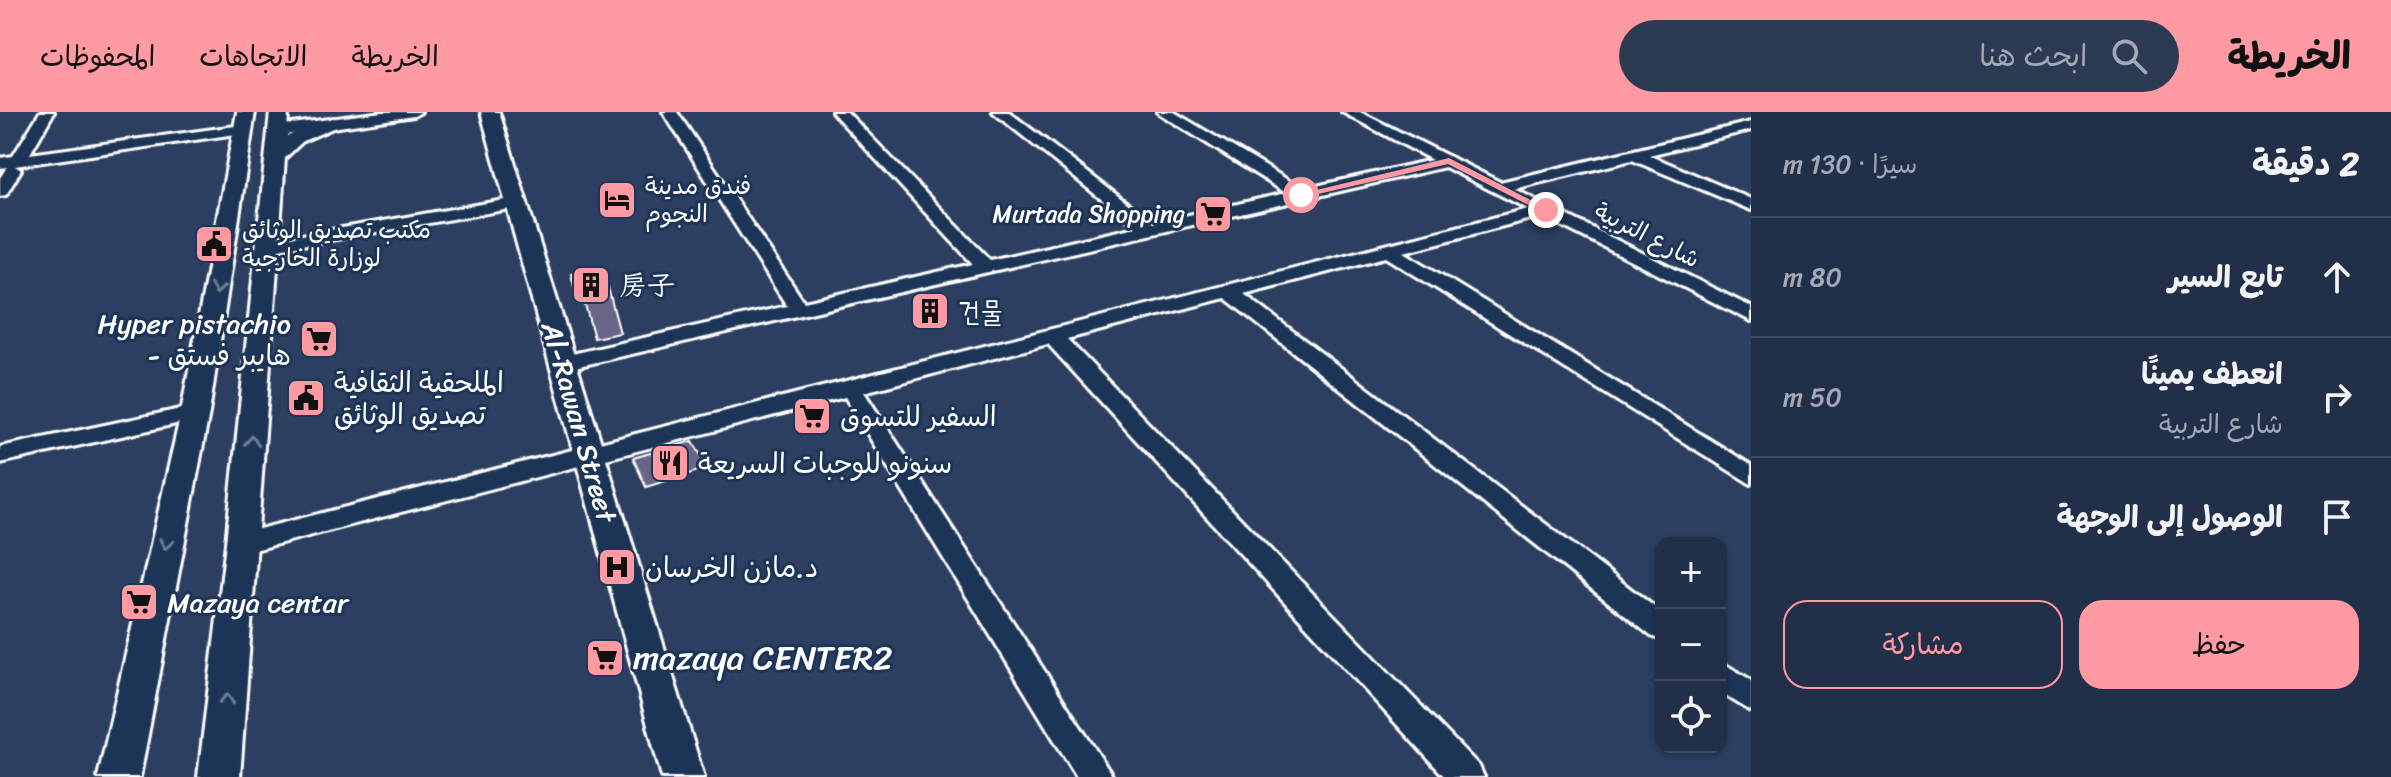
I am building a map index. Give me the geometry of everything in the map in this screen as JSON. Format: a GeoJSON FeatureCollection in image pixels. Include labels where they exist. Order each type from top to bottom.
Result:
{"type":"FeatureCollection","features":[{"type":"Feature","properties":{"kind":"main road","name":"Al-Rawan Street"},"geometry":{"type":"LineString","coordinates":[[490,112],[683,777]]}},
{"type":"Feature","properties":{"kind":"main road"},"geometry":{"type":"LineString","coordinates":[[280,127],[296,137],[330,121]]}},
{"type":"Feature","properties":{"kind":"main road"},"geometry":{"type":"LineString","coordinates":[[280,127],[330,121]]}},
{"type":"Feature","properties":{"kind":"main road"},"geometry":{"type":"LineString","coordinates":[[119,777],[195,413],[244,126]]}},
{"type":"Feature","properties":{"kind":"main road"},"geometry":{"type":"LineString","coordinates":[[219,777],[280,127]]}},
{"type":"Feature","properties":{"kind":"main road"},"geometry":{"type":"LineString","coordinates":[[233,197],[273,190]]}},
{"type":"Feature","properties":{"kind":"street"},"geometry":{"type":"LineString","coordinates":[[0,191],[8,166],[47,112]]}},
{"type":"Feature","properties":{"kind":"street"},"geometry":{"type":"LineString","coordinates":[[330,121],[371,112]]}},
{"type":"Feature","properties":{"kind":"street"},"geometry":{"type":"LineString","coordinates":[[330,121],[414,112]]}},
{"type":"Feature","properties":{"kind":"street"},"geometry":{"type":"LineString","coordinates":[[670,112],[799,309]]}},
{"type":"Feature","properties":{"kind":"street"},"geometry":{"type":"LineString","coordinates":[[839,112],[986,267]]}},
{"type":"Feature","properties":{"kind":"street"},"geometry":{"type":"LineString","coordinates":[[1000,112],[1150,229]]}},
{"type":"Feature","properties":{"kind":"street"},"geometry":{"type":"LineString","coordinates":[[1164,112],[1301,195]]}},
{"type":"Feature","properties":{"kind":"street"},"geometry":{"type":"LineString","coordinates":[[1354,114],[1384,112]]}},
{"type":"Feature","properties":{"kind":"street","name":"شارع التربية"},"geometry":{"type":"LineString","coordinates":[[1354,114],[1751,315]]}},
{"type":"Feature","properties":{"kind":"street"},"geometry":{"type":"LineString","coordinates":[[8,166],[244,126]]}},
{"type":"Feature","properties":{"kind":"street"},"geometry":{"type":"LineString","coordinates":[[1500,187],[1747,130]]}},
{"type":"Feature","properties":{"kind":"street"},"geometry":{"type":"LineString","coordinates":[[1633,154],[1751,205]]}},
{"type":"Feature","properties":{"kind":"street"},"geometry":{"type":"LineString","coordinates":[[562,363],[1449,161]]}},
{"type":"Feature","properties":{"kind":"street"},"geometry":{"type":"LineString","coordinates":[[267,246],[516,203]]}},
{"type":"Feature","properties":{"kind":"street"},"geometry":{"type":"LineString","coordinates":[[243,543],[588,452],[1546,210]]}},
{"type":"Feature","properties":{"kind":"street"},"geometry":{"type":"LineString","coordinates":[[1388,250],[1751,476]]}},
{"type":"Feature","properties":{"kind":"street"},"geometry":{"type":"LineString","coordinates":[[1227,290],[1655,623]]}},
{"type":"Feature","properties":{"kind":"street"},"geometry":{"type":"LineString","coordinates":[[1051,335],[1467,777]]}},
{"type":"Feature","properties":{"kind":"street"},"geometry":{"type":"LineString","coordinates":[[849,386],[1096,777]]}},
{"type":"Feature","properties":{"kind":"street"},"geometry":{"type":"LineString","coordinates":[[0,455],[195,413]]}},
{"type":"Feature","properties":{"kind":"street"},"geometry":{"type":"LineString","coordinates":[[1727,680],[1751,698]]}},
{"type":"Feature","properties":{"kind":"building"},"geometry":{"type":"Polygon","coordinates":[[[603,269],[620,333],[594,338],[584,301],[578,302],[571,274],[603,269]]]}},
{"type":"Feature","properties":{"kind":"building","name":"سنونو للوجبات السريعة"},"geometry":{"type":"Polygon","coordinates":[[[693,441],[708,468],[646,487],[633,458],[693,441]]]}},
{"type":"Feature","properties":{"kind":"place","name":"فندق مدينة النجوم"},"geometry":{"type":"Point","coordinates":[617,200]}},
{"type":"Feature","properties":{"kind":"place","name":"Murtada Shopping"},"geometry":{"type":"Point","coordinates":[1213,214]}},
{"type":"Feature","properties":{"kind":"place","name":"مكتب تصديق الوثائق لوزارة الخارجية"},"geometry":{"type":"Point","coordinates":[214,244]}},
{"type":"Feature","properties":{"kind":"place","name":"房子"},"geometry":{"type":"Point","coordinates":[591,285]}},
{"type":"Feature","properties":{"kind":"place","name":"건물"},"geometry":{"type":"Point","coordinates":[930,311]}},
{"type":"Feature","properties":{"kind":"place","name":"Hyper pistachio - هايبر فستق"},"geometry":{"type":"Point","coordinates":[319,339]}},
{"type":"Feature","properties":{"kind":"place","name":"الملحقية الثقافية تصديق الوثائق"},"geometry":{"type":"Point","coordinates":[306,398]}},
{"type":"Feature","properties":{"kind":"place","name":"السفير للتسوق"},"geometry":{"type":"Point","coordinates":[812,416]}},
{"type":"Feature","properties":{"kind":"place","name":"سنونو للوجبات السريعة"},"geometry":{"type":"Point","coordinates":[670,463]}},
{"type":"Feature","properties":{"kind":"place","name":"د.مازن الخرسان"},"geometry":{"type":"Point","coordinates":[617,567]}},
{"type":"Feature","properties":{"kind":"place","name":"Mazaya centar"},"geometry":{"type":"Point","coordinates":[139,602]}},
{"type":"Feature","properties":{"kind":"place","name":"mazaya CENTER2"},"geometry":{"type":"Point","coordinates":[605,658]}},
{"type":"Feature","properties":{"kind":"route"},"geometry":{"type":"LineString","coordinates":[[1301,195],[1449,161],[1546,210]]}}]}
